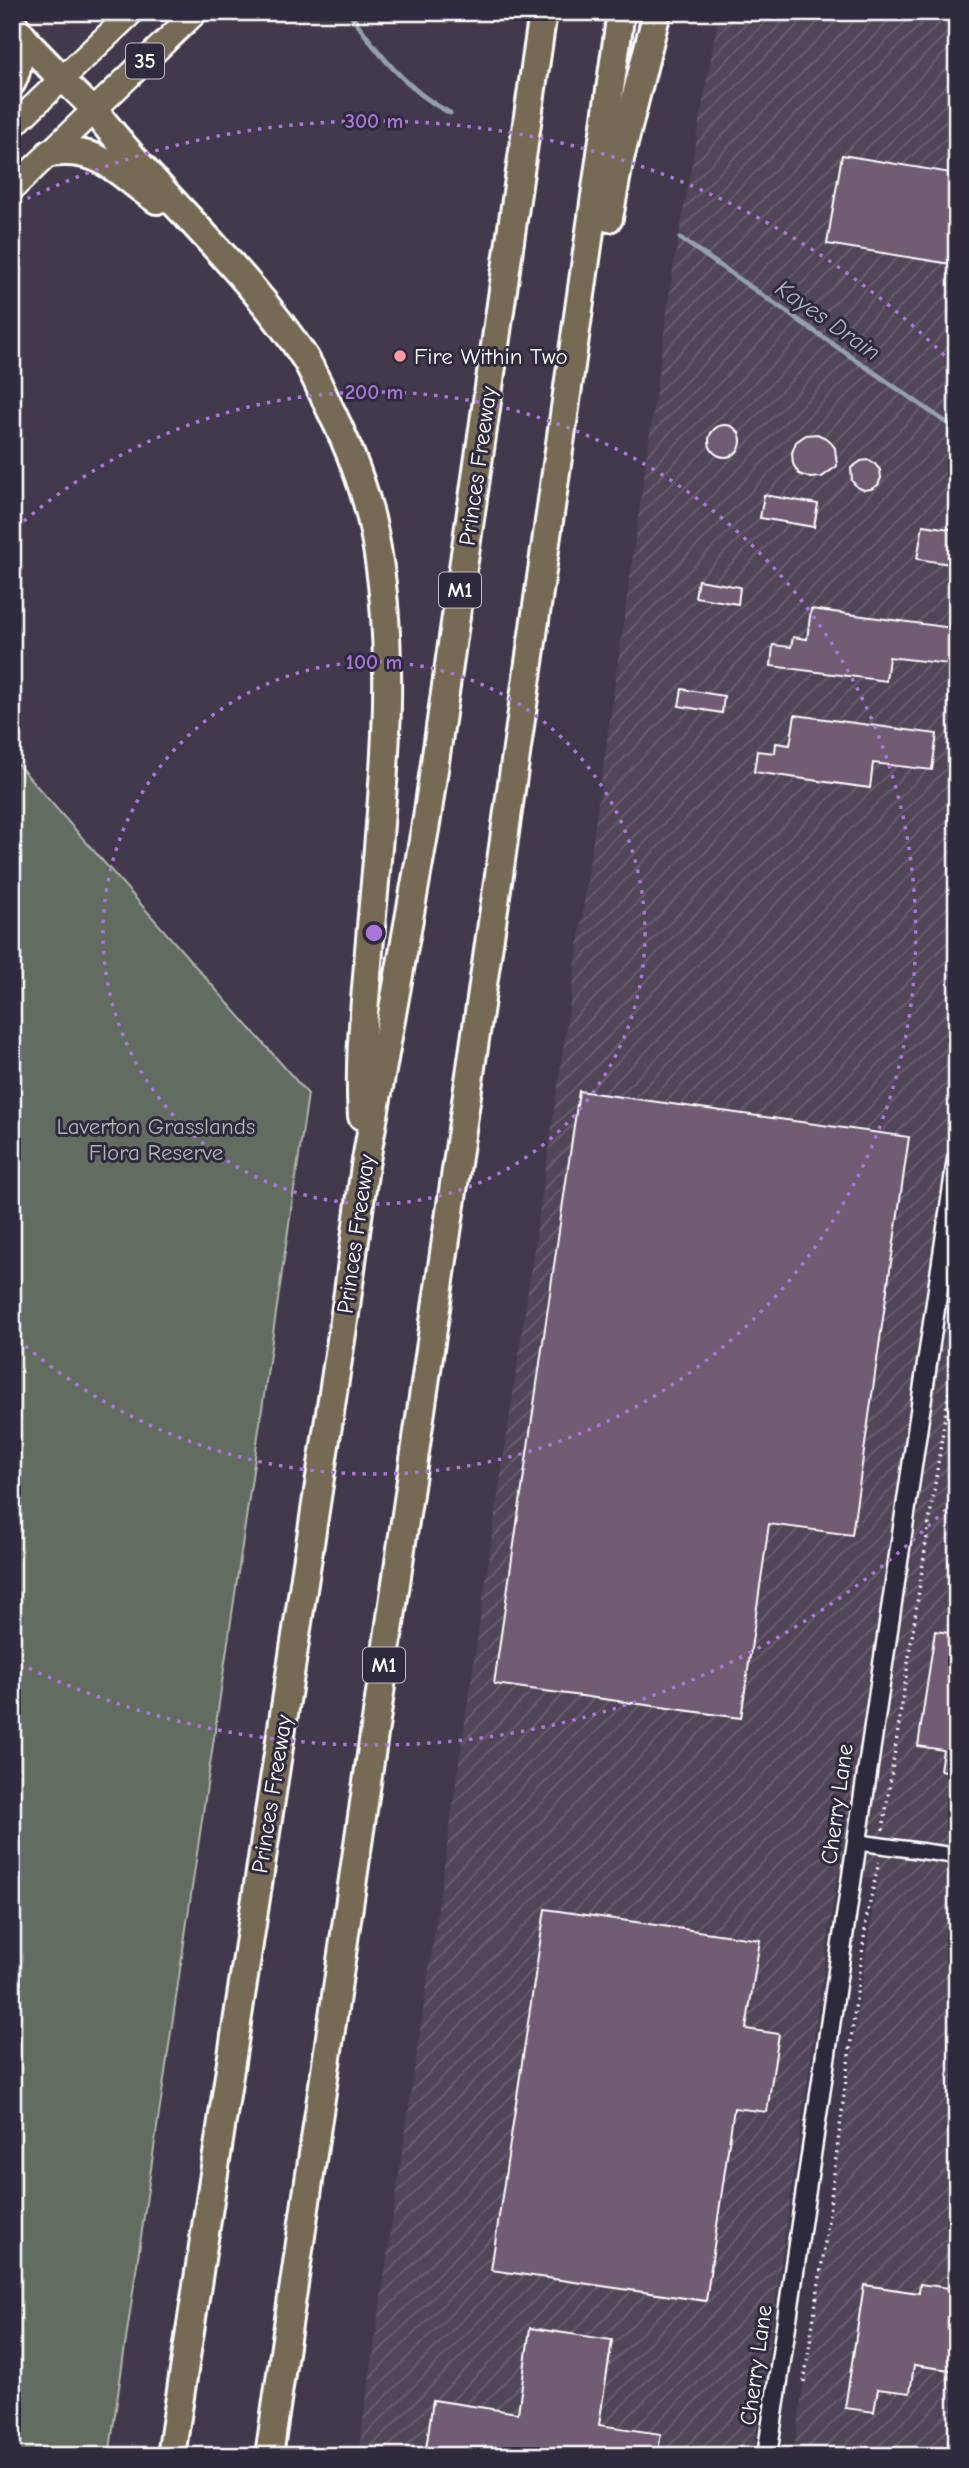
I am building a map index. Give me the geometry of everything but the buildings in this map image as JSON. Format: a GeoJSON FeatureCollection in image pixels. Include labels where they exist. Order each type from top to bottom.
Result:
{"type":"FeatureCollection","features":[{"type":"Feature","properties":{"kind":"highway","name":"Princes Freeway"},"geometry":{"type":"LineString","coordinates":[[171,2456],[345,1314],[365,1166],[427,818],[543,12]]}},
{"type":"Feature","properties":{"kind":"highway","name":"M1"},"geometry":{"type":"LineString","coordinates":[[269,2456],[499,875],[621,12]]}},
{"type":"Feature","properties":{"kind":"highway"},"geometry":{"type":"LineString","coordinates":[[499,875],[619,163],[657,12]]}},
{"type":"Feature","properties":{"kind":"highway"},"geometry":{"type":"LineString","coordinates":[[14,26],[62,79]]}},
{"type":"Feature","properties":{"kind":"highway"},"geometry":{"type":"LineString","coordinates":[[12,82],[20,44],[14,26]]}},
{"type":"Feature","properties":{"kind":"highway"},"geometry":{"type":"LineString","coordinates":[[94,110],[199,228],[306,359],[345,440],[374,532],[384,632],[385,720],[361,1044],[361,1110],[365,1166]]}},
{"type":"Feature","properties":{"kind":"highway"},"geometry":{"type":"LineString","coordinates":[[50,153],[90,153],[199,228]]}},
{"type":"Feature","properties":{"kind":"main road","name":"35"},"geometry":{"type":"LineString","coordinates":[[12,127],[132,12]]}},
{"type":"Feature","properties":{"kind":"main road","name":"35"},"geometry":{"type":"LineString","coordinates":[[12,189],[196,12]]}},
{"type":"Feature","properties":{"kind":"main road"},"geometry":{"type":"LineString","coordinates":[[62,79],[94,110]]}},
{"type":"Feature","properties":{"kind":"street","name":"Cherry Lane"},"geometry":{"type":"LineString","coordinates":[[767,2456],[957,1159]]}},
{"type":"Feature","properties":{"kind":"street"},"geometry":{"type":"LineString","coordinates":[[856,1842],[957,1856]]}},
{"type":"Feature","properties":{"kind":"shaded area"},"geometry":{"type":"Polygon","coordinates":[[[719,12],[957,12],[957,2456],[793,2456],[877,1879],[838,1872],[753,2456],[358,2456],[574,975],[673,269],[719,12]]]}},
{"type":"Feature","properties":{"kind":"green space","name":"Laverton Grasslands Flora Reserve"},"geometry":{"type":"Polygon","coordinates":[[[12,758],[308,1094],[109,2456],[12,2456],[12,758]]]}},
{"type":"Feature","properties":{"kind":"waterway","name":"Kayes Drain"},"geometry":{"type":"LineString","coordinates":[[349,12],[381,55],[406,82],[450,113]]}},
{"type":"Feature","properties":{"kind":"waterway","name":"Kayes Drain"},"geometry":{"type":"LineString","coordinates":[[680,238],[957,430]]}},
{"type":"Feature","properties":{"kind":"place","name":"Fire Within Two"},"geometry":{"type":"Point","coordinates":[400,356]}}]}
